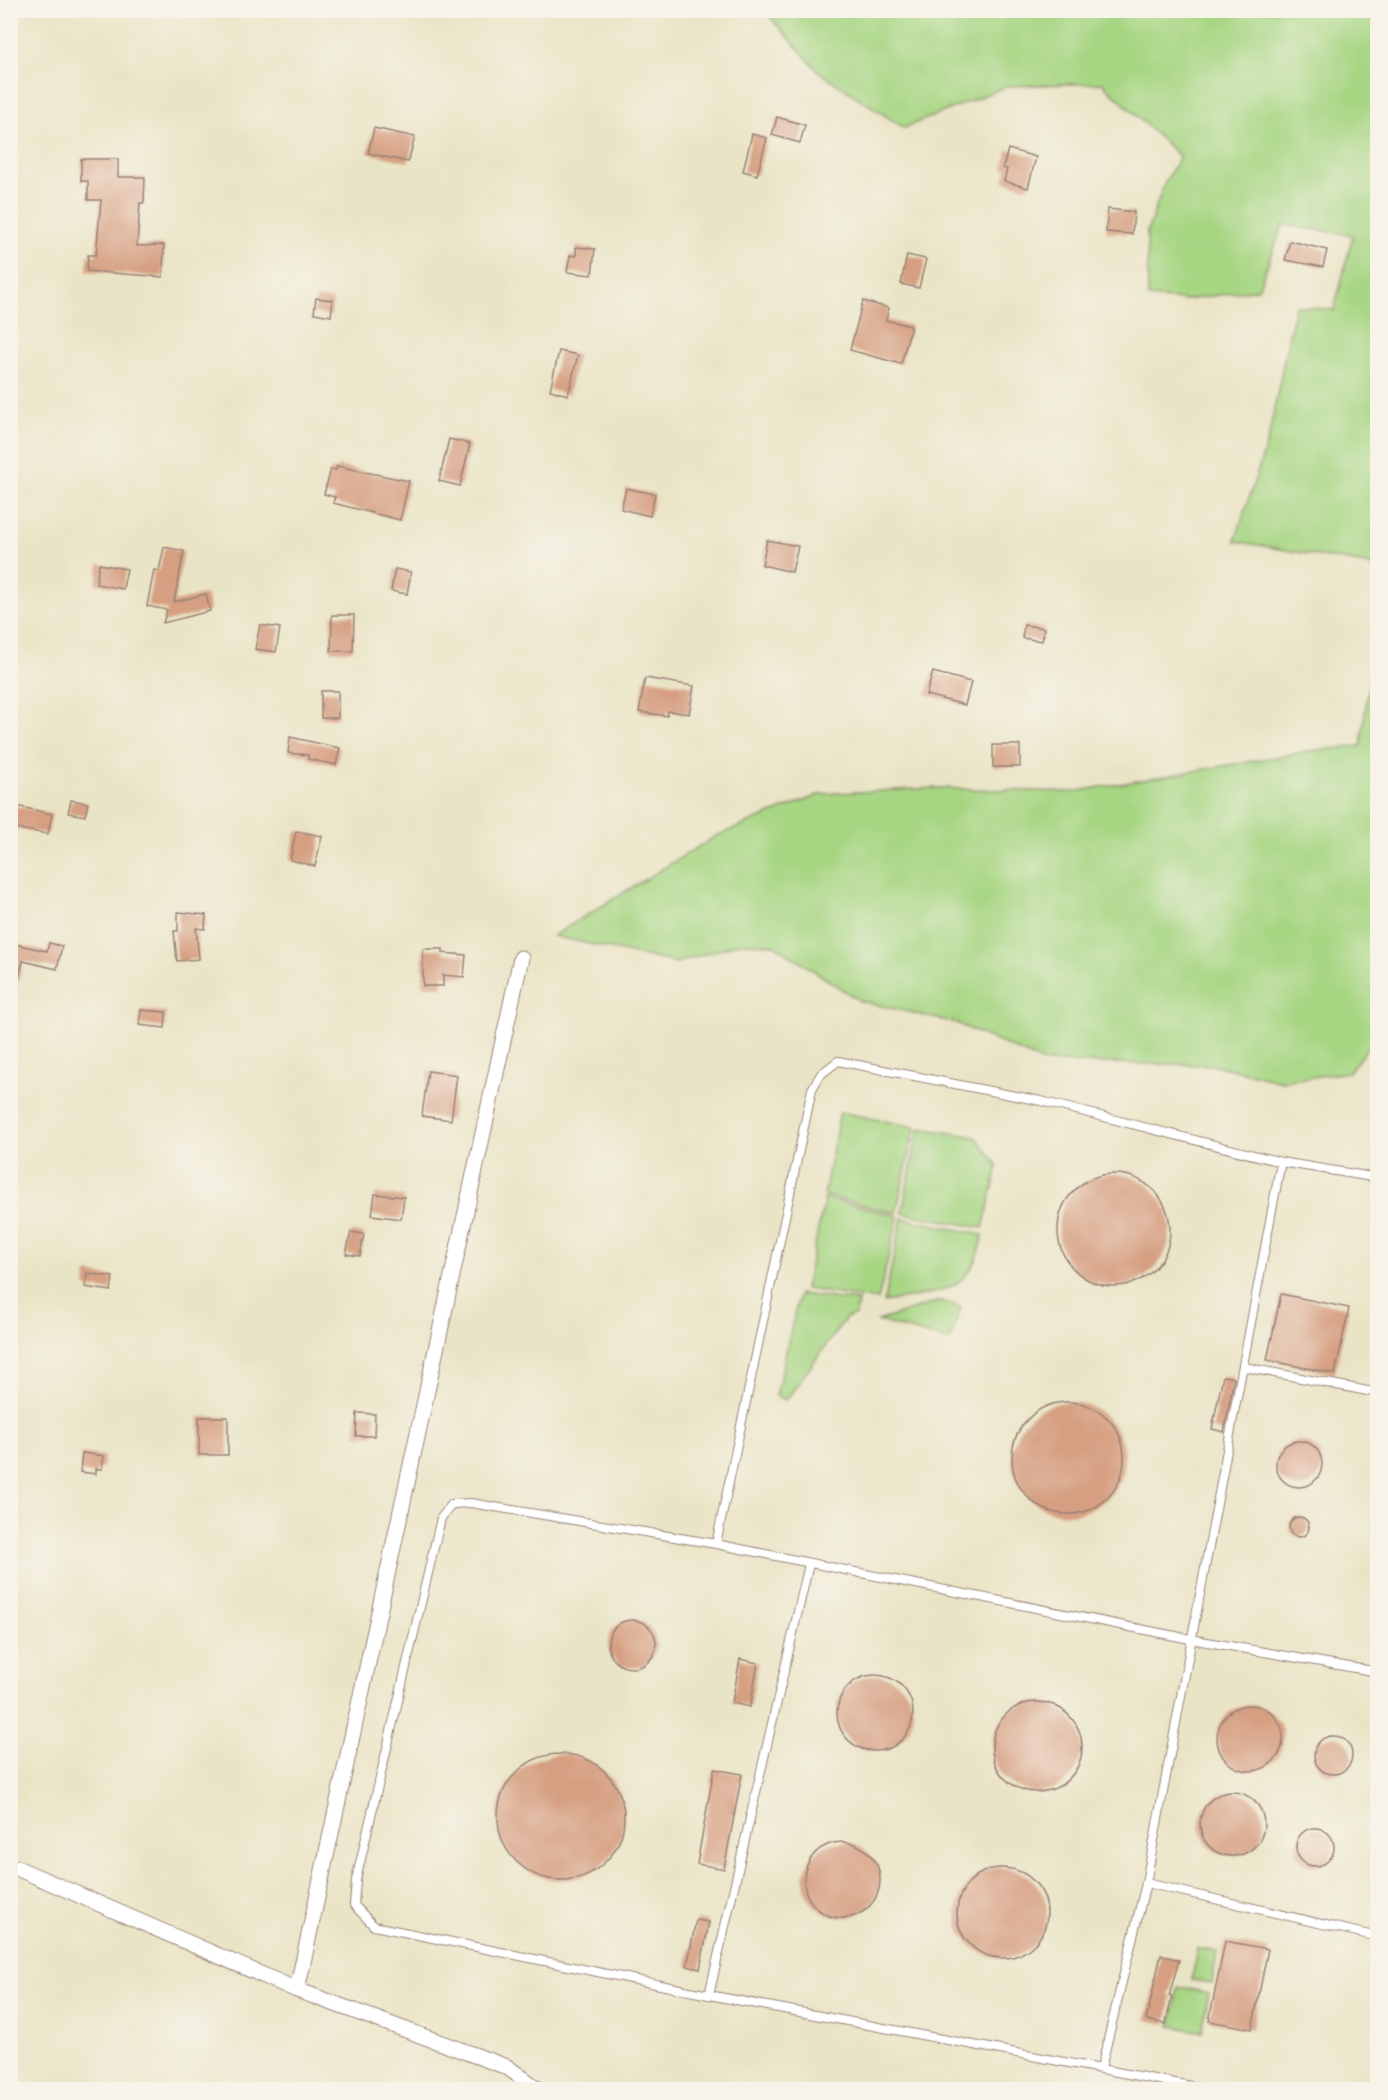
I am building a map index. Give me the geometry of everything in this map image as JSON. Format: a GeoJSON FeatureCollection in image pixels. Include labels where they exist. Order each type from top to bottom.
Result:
{"type":"FeatureCollection","features":[{"type":"Feature","properties":{"kind":"street"},"geometry":{"type":"LineString","coordinates":[[297,1990],[521,958]]}},
{"type":"Feature","properties":{"kind":"street"},"geometry":{"type":"LineString","coordinates":[[10,1865],[297,1990],[507,2067],[539,2090]]}},
{"type":"Feature","properties":{"kind":"lane"},"geometry":{"type":"LineString","coordinates":[[716,1544],[812,1089],[820,1074],[838,1061],[1041,1101],[1281,1162],[1377,1178]]}},
{"type":"Feature","properties":{"kind":"lane"},"geometry":{"type":"LineString","coordinates":[[1101,2068],[1146,1883],[1281,1162]]}},
{"type":"Feature","properties":{"kind":"lane"},"geometry":{"type":"LineString","coordinates":[[1244,1367],[1377,1394]]}},
{"type":"Feature","properties":{"kind":"lane"},"geometry":{"type":"LineString","coordinates":[[1212,2090],[709,1995],[374,1926],[354,1905],[356,1880],[441,1518],[452,1504],[471,1503],[716,1544],[1190,1639],[1377,1672]]}},
{"type":"Feature","properties":{"kind":"lane"},"geometry":{"type":"LineString","coordinates":[[709,1995],[809,1564]]}},
{"type":"Feature","properties":{"kind":"lane"},"geometry":{"type":"LineString","coordinates":[[1146,1883],[1377,1937]]}},
{"type":"Feature","properties":{"kind":"green space"},"geometry":{"type":"Polygon","coordinates":[[[765,11],[1377,11],[1377,576],[1371,565],[1235,541],[1268,440],[1295,306],[1334,310],[1353,235],[1283,225],[1258,289],[1186,300],[1148,297],[1147,232],[1165,182],[1180,157],[1102,83],[1007,86],[904,128],[819,72],[765,11]]]}},
{"type":"Feature","properties":{"kind":"green space"},"geometry":{"type":"Polygon","coordinates":[[[1377,617],[1377,1035],[1349,1072],[1282,1081],[1214,1065],[1044,1062],[956,1023],[860,1001],[773,944],[740,943],[676,963],[553,936],[716,836],[821,794],[934,788],[1072,792],[1311,751],[1361,746],[1377,617]]]}},
{"type":"Feature","properties":{"kind":"green space"},"geometry":{"type":"Polygon","coordinates":[[[840,1112],[915,1127],[896,1213],[824,1195],[840,1112]]]}},
{"type":"Feature","properties":{"kind":"green space"},"geometry":{"type":"Polygon","coordinates":[[[919,1128],[976,1137],[998,1166],[983,1228],[902,1213],[919,1128]]]}},
{"type":"Feature","properties":{"kind":"green space"},"geometry":{"type":"Polygon","coordinates":[[[825,1198],[898,1216],[878,1300],[805,1289],[825,1198]]]}},
{"type":"Feature","properties":{"kind":"green space"},"geometry":{"type":"Polygon","coordinates":[[[902,1218],[983,1235],[971,1269],[961,1280],[935,1292],[884,1302],[902,1218]]]}},
{"type":"Feature","properties":{"kind":"green space"},"geometry":{"type":"Polygon","coordinates":[[[799,1294],[858,1301],[856,1315],[846,1318],[786,1400],[776,1396],[799,1294]]]}},
{"type":"Feature","properties":{"kind":"green space"},"geometry":{"type":"Polygon","coordinates":[[[940,1301],[961,1307],[950,1341],[878,1321],[940,1301]]]}},
{"type":"Feature","properties":{"kind":"green space"},"geometry":{"type":"Polygon","coordinates":[[[1197,1948],[1217,1952],[1212,1983],[1192,1980],[1197,1948]]]}},
{"type":"Feature","properties":{"kind":"green space"},"geometry":{"type":"Polygon","coordinates":[[[1178,1987],[1209,1993],[1202,2032],[1171,2026],[1178,1987]]]}},
{"type":"Feature","properties":{"kind":"building"},"geometry":{"type":"Polygon","coordinates":[[[777,117],[805,125],[800,143],[772,135],[777,117]]]}},
{"type":"Feature","properties":{"kind":"building"},"geometry":{"type":"Polygon","coordinates":[[[374,128],[415,137],[408,162],[368,153],[374,128]]]}},
{"type":"Feature","properties":{"kind":"building"},"geometry":{"type":"Polygon","coordinates":[[[752,134],[767,138],[757,175],[743,171],[752,134]]]}},
{"type":"Feature","properties":{"kind":"building"},"geometry":{"type":"Polygon","coordinates":[[[1008,149],[1036,157],[1028,188],[1004,181],[1007,169],[1003,168],[1008,149]]]}},
{"type":"Feature","properties":{"kind":"building"},"geometry":{"type":"Polygon","coordinates":[[[81,159],[118,159],[118,177],[145,177],[144,203],[140,203],[137,246],[164,245],[163,277],[87,271],[88,255],[96,255],[101,200],[88,200],[88,181],[81,181],[81,159]]]}},
{"type":"Feature","properties":{"kind":"building"},"geometry":{"type":"Polygon","coordinates":[[[1108,209],[1134,212],[1132,234],[1106,232],[1108,209]]]}},
{"type":"Feature","properties":{"kind":"building"},"geometry":{"type":"Polygon","coordinates":[[[1290,241],[1327,250],[1323,267],[1285,260],[1290,241]]]}},
{"type":"Feature","properties":{"kind":"building"},"geometry":{"type":"Polygon","coordinates":[[[576,247],[595,249],[592,275],[567,272],[570,255],[576,256],[576,247]]]}},
{"type":"Feature","properties":{"kind":"building"},"geometry":{"type":"Polygon","coordinates":[[[907,255],[926,259],[919,288],[901,284],[907,255]]]}},
{"type":"Feature","properties":{"kind":"building"},"geometry":{"type":"Polygon","coordinates":[[[316,298],[333,300],[331,316],[314,313],[316,298]]]}},
{"type":"Feature","properties":{"kind":"building"},"geometry":{"type":"Polygon","coordinates":[[[863,301],[889,308],[886,320],[911,326],[901,364],[850,350],[863,301]]]}},
{"type":"Feature","properties":{"kind":"building"},"geometry":{"type":"Polygon","coordinates":[[[559,351],[578,355],[568,395],[550,390],[559,351]]]}},
{"type":"Feature","properties":{"kind":"building"},"geometry":{"type":"Polygon","coordinates":[[[449,439],[470,444],[460,486],[439,481],[449,439]]]}},
{"type":"Feature","properties":{"kind":"building"},"geometry":{"type":"Polygon","coordinates":[[[337,466],[409,481],[400,520],[333,503],[335,497],[324,494],[331,469],[336,470],[337,466]]]}},
{"type":"Feature","properties":{"kind":"building"},"geometry":{"type":"Polygon","coordinates":[[[626,488],[655,494],[650,516],[621,509],[626,488]]]}},
{"type":"Feature","properties":{"kind":"building"},"geometry":{"type":"Polygon","coordinates":[[[767,540],[798,546],[792,572],[762,565],[767,540]]]}},
{"type":"Feature","properties":{"kind":"building"},"geometry":{"type":"Polygon","coordinates":[[[164,547],[184,551],[174,602],[206,594],[210,611],[163,623],[167,610],[147,606],[154,570],[159,571],[164,547]]]}},
{"type":"Feature","properties":{"kind":"building"},"geometry":{"type":"Polygon","coordinates":[[[99,564],[127,569],[123,589],[96,584],[99,564]]]}},
{"type":"Feature","properties":{"kind":"building"},"geometry":{"type":"Polygon","coordinates":[[[395,569],[411,572],[407,594],[391,591],[395,569]]]}},
{"type":"Feature","properties":{"kind":"building"},"geometry":{"type":"Polygon","coordinates":[[[332,615],[354,615],[353,651],[331,651],[332,615]]]}},
{"type":"Feature","properties":{"kind":"building"},"geometry":{"type":"Polygon","coordinates":[[[260,625],[280,628],[276,652],[255,649],[260,625]]]}},
{"type":"Feature","properties":{"kind":"building"},"geometry":{"type":"Polygon","coordinates":[[[1024,625],[1044,628],[1042,641],[1022,638],[1024,625]]]}},
{"type":"Feature","properties":{"kind":"building"},"geometry":{"type":"Polygon","coordinates":[[[933,672],[971,682],[965,705],[926,695],[933,672]]]}},
{"type":"Feature","properties":{"kind":"building"},"geometry":{"type":"Polygon","coordinates":[[[645,678],[694,686],[689,714],[668,711],[667,716],[639,712],[645,678]]]}},
{"type":"Feature","properties":{"kind":"building"},"geometry":{"type":"Polygon","coordinates":[[[321,691],[338,691],[338,718],[321,718],[321,691]]]}},
{"type":"Feature","properties":{"kind":"building"},"geometry":{"type":"Polygon","coordinates":[[[290,737],[340,748],[336,765],[308,759],[308,755],[288,753],[290,737]]]}},
{"type":"Feature","properties":{"kind":"building"},"geometry":{"type":"Polygon","coordinates":[[[993,745],[1020,745],[1020,767],[993,767],[993,745]]]}},
{"type":"Feature","properties":{"kind":"building"},"geometry":{"type":"Polygon","coordinates":[[[71,800],[88,803],[85,816],[68,813],[71,800]]]}},
{"type":"Feature","properties":{"kind":"building"},"geometry":{"type":"Polygon","coordinates":[[[16,806],[52,814],[48,834],[11,828],[16,806]]]}},
{"type":"Feature","properties":{"kind":"building"},"geometry":{"type":"Polygon","coordinates":[[[296,831],[322,836],[315,866],[290,860],[296,831]]]}},
{"type":"Feature","properties":{"kind":"building"},"geometry":{"type":"Polygon","coordinates":[[[178,912],[206,915],[205,929],[196,928],[199,959],[177,961],[174,931],[178,931],[178,912]]]}},
{"type":"Feature","properties":{"kind":"building"},"geometry":{"type":"Polygon","coordinates":[[[10,943],[47,951],[49,943],[62,946],[57,969],[23,961],[16,991],[10,991],[10,943]]]}},
{"type":"Feature","properties":{"kind":"building"},"geometry":{"type":"Polygon","coordinates":[[[423,949],[443,949],[443,953],[466,955],[464,977],[443,975],[443,986],[423,986],[423,949]]]}},
{"type":"Feature","properties":{"kind":"building"},"geometry":{"type":"Polygon","coordinates":[[[141,1010],[166,1012],[165,1028],[139,1025],[141,1010]]]}},
{"type":"Feature","properties":{"kind":"building"},"geometry":{"type":"Polygon","coordinates":[[[428,1071],[457,1075],[451,1120],[422,1116],[428,1071]]]}},
{"type":"Feature","properties":{"kind":"building"},"geometry":{"type":"Polygon","coordinates":[[[1114,1174],[1135,1178],[1154,1190],[1166,1209],[1170,1230],[1166,1251],[1154,1270],[1135,1282],[1114,1286],[1093,1282],[1074,1270],[1062,1251],[1058,1230],[1062,1209],[1074,1190],[1093,1178],[1114,1174]]]}},
{"type":"Feature","properties":{"kind":"building"},"geometry":{"type":"Polygon","coordinates":[[[375,1194],[404,1197],[401,1219],[372,1215],[375,1194]]]}},
{"type":"Feature","properties":{"kind":"building"},"geometry":{"type":"Polygon","coordinates":[[[351,1232],[364,1234],[360,1256],[346,1254],[351,1232]]]}},
{"type":"Feature","properties":{"kind":"building"},"geometry":{"type":"Polygon","coordinates":[[[87,1273],[113,1277],[111,1291],[85,1287],[87,1273]]]}},
{"type":"Feature","properties":{"kind":"building"},"geometry":{"type":"Polygon","coordinates":[[[1281,1294],[1349,1308],[1335,1374],[1267,1360],[1281,1294]]]}},
{"type":"Feature","properties":{"kind":"building"},"geometry":{"type":"Polygon","coordinates":[[[1223,1376],[1234,1378],[1224,1432],[1212,1429],[1223,1376]]]}},
{"type":"Feature","properties":{"kind":"building"},"geometry":{"type":"Polygon","coordinates":[[[1068,1402],[1089,1407],[1107,1419],[1119,1437],[1124,1458],[1119,1479],[1107,1497],[1089,1509],[1068,1514],[1047,1509],[1029,1497],[1017,1479],[1012,1458],[1017,1437],[1029,1419],[1047,1407],[1068,1402]]]}},
{"type":"Feature","properties":{"kind":"building"},"geometry":{"type":"Polygon","coordinates":[[[357,1413],[375,1414],[374,1436],[356,1436],[357,1413]]]}},
{"type":"Feature","properties":{"kind":"building"},"geometry":{"type":"Polygon","coordinates":[[[199,1417],[228,1417],[228,1455],[199,1455],[199,1417]]]}},
{"type":"Feature","properties":{"kind":"building"},"geometry":{"type":"Polygon","coordinates":[[[1299,1441],[1315,1448],[1322,1464],[1315,1480],[1299,1487],[1283,1480],[1276,1464],[1283,1448],[1299,1441]]]}},
{"type":"Feature","properties":{"kind":"building"},"geometry":{"type":"Polygon","coordinates":[[[82,1453],[104,1456],[102,1469],[96,1469],[96,1474],[80,1472],[82,1453]]]}},
{"type":"Feature","properties":{"kind":"building"},"geometry":{"type":"Polygon","coordinates":[[[1295,1517],[1303,1517],[1309,1523],[1309,1531],[1303,1537],[1295,1537],[1289,1531],[1289,1523],[1295,1517]]]}},
{"type":"Feature","properties":{"kind":"building"},"geometry":{"type":"Polygon","coordinates":[[[632,1620],[649,1627],[656,1644],[649,1661],[632,1668],[615,1661],[608,1644],[615,1627],[632,1620]]]}},
{"type":"Feature","properties":{"kind":"building"},"geometry":{"type":"Polygon","coordinates":[[[740,1659],[758,1663],[750,1707],[732,1703],[740,1659]]]}},
{"type":"Feature","properties":{"kind":"building"},"geometry":{"type":"Polygon","coordinates":[[[875,1675],[889,1678],[902,1686],[910,1699],[913,1713],[910,1727],[902,1740],[889,1748],[875,1751],[861,1748],[848,1740],[840,1727],[837,1713],[840,1699],[848,1686],[861,1678],[875,1675]]]}},
{"type":"Feature","properties":{"kind":"building"},"geometry":{"type":"Polygon","coordinates":[[[1037,1702],[1054,1706],[1069,1715],[1078,1730],[1082,1747],[1078,1764],[1069,1779],[1054,1788],[1037,1792],[1020,1788],[1005,1779],[996,1764],[992,1747],[996,1730],[1005,1715],[1020,1706],[1037,1702]]]}},
{"type":"Feature","properties":{"kind":"building"},"geometry":{"type":"Polygon","coordinates":[[[1250,1705],[1262,1708],[1273,1715],[1280,1726],[1283,1738],[1280,1750],[1273,1761],[1262,1768],[1250,1771],[1238,1768],[1227,1761],[1220,1750],[1217,1738],[1220,1726],[1227,1715],[1238,1708],[1250,1705]]]}},
{"type":"Feature","properties":{"kind":"building"},"geometry":{"type":"Polygon","coordinates":[[[1333,1736],[1347,1741],[1352,1755],[1347,1769],[1333,1774],[1319,1769],[1314,1755],[1319,1741],[1333,1736]]]}},
{"type":"Feature","properties":{"kind":"building"},"geometry":{"type":"Polygon","coordinates":[[[561,1754],[585,1759],[606,1772],[619,1793],[624,1817],[619,1841],[606,1862],[585,1875],[561,1880],[537,1875],[516,1862],[503,1841],[498,1817],[503,1793],[516,1772],[537,1759],[561,1754]]]}},
{"type":"Feature","properties":{"kind":"building"},"geometry":{"type":"Polygon","coordinates":[[[714,1769],[742,1774],[724,1869],[697,1864],[714,1769]]]}},
{"type":"Feature","properties":{"kind":"building"},"geometry":{"type":"Polygon","coordinates":[[[1226,1792],[1238,1792],[1255,1801],[1262,1812],[1264,1824],[1262,1836],[1255,1847],[1238,1856],[1226,1856],[1214,1851],[1205,1842],[1200,1830],[1200,1818],[1205,1806],[1214,1797],[1226,1792]]]}},
{"type":"Feature","properties":{"kind":"building"},"geometry":{"type":"Polygon","coordinates":[[[1315,1828],[1329,1833],[1334,1847],[1329,1861],[1315,1866],[1301,1861],[1296,1847],[1301,1833],[1315,1828]]]}},
{"type":"Feature","properties":{"kind":"building"},"geometry":{"type":"Polygon","coordinates":[[[835,1842],[849,1842],[863,1848],[874,1859],[878,1865],[880,1880],[878,1895],[869,1907],[857,1916],[835,1918],[821,1912],[810,1901],[804,1887],[804,1873],[810,1859],[821,1848],[835,1842]]]}},
{"type":"Feature","properties":{"kind":"building"},"geometry":{"type":"Polygon","coordinates":[[[1002,1868],[1027,1876],[1039,1888],[1047,1913],[1039,1938],[1027,1950],[1002,1958],[977,1950],[965,1938],[957,1913],[965,1888],[977,1876],[1002,1868]]]}},
{"type":"Feature","properties":{"kind":"building"},"geometry":{"type":"Polygon","coordinates":[[[696,1920],[709,1922],[700,1969],[687,1966],[696,1920]]]}},
{"type":"Feature","properties":{"kind":"building"},"geometry":{"type":"Polygon","coordinates":[[[1225,1941],[1268,1949],[1252,2029],[1209,2021],[1225,1941]]]}},
{"type":"Feature","properties":{"kind":"building"},"geometry":{"type":"Polygon","coordinates":[[[1161,1955],[1179,1960],[1169,1996],[1172,1996],[1166,2024],[1146,2020],[1161,1955]]]}}]}
